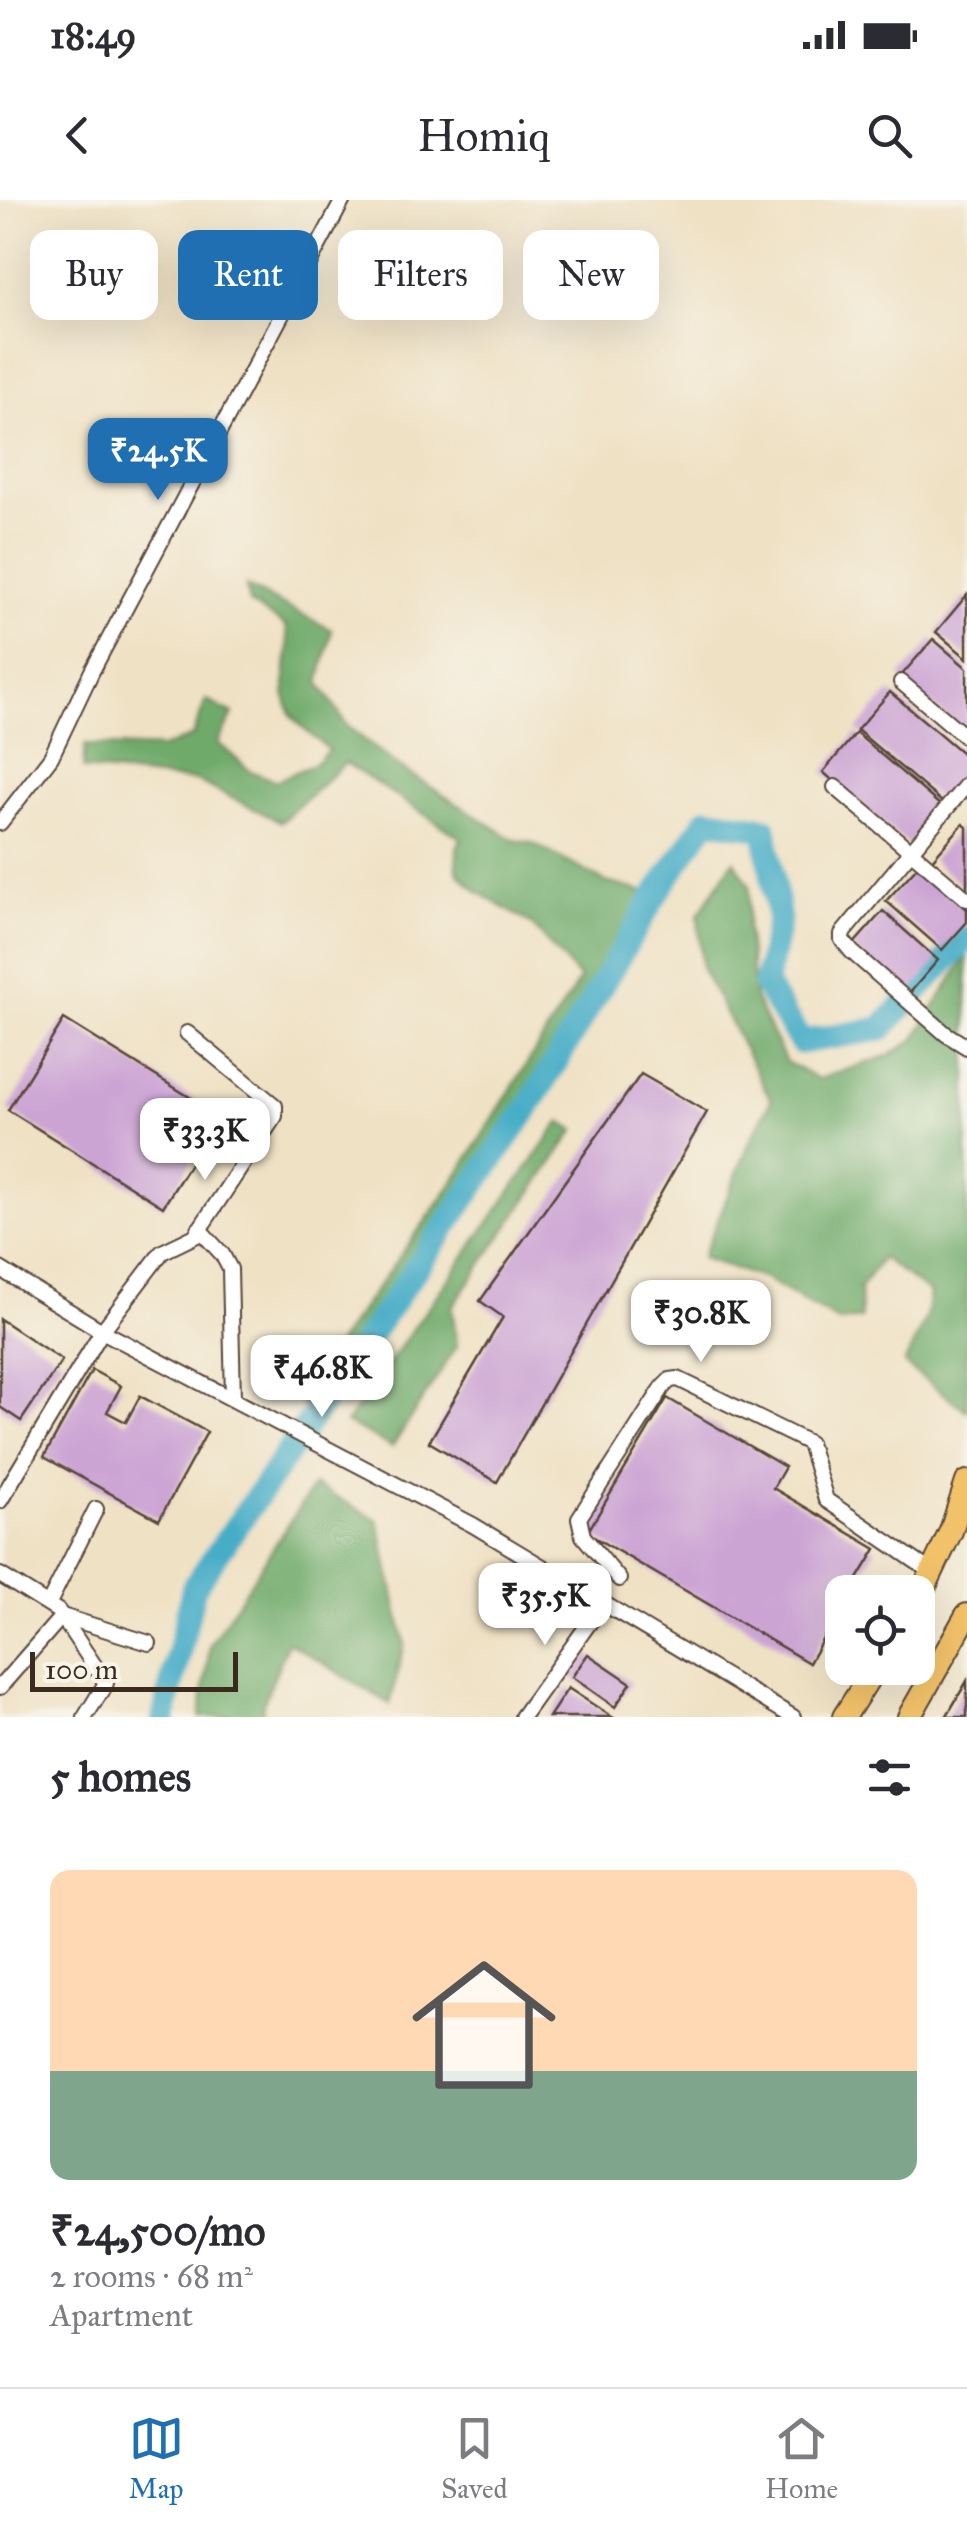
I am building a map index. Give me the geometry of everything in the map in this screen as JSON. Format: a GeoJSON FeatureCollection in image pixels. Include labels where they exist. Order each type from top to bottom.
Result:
{"type":"FeatureCollection","features":[{"type":"Feature","properties":{"kind":"highway"},"geometry":{"type":"LineString","coordinates":[[933,1573],[967,1482]]}},
{"type":"Feature","properties":{"kind":"highway"},"geometry":{"type":"LineString","coordinates":[[909,1717],[967,1615]]}},
{"type":"Feature","properties":{"kind":"highway"},"geometry":{"type":"LineString","coordinates":[[844,1717],[864,1685]]}},
{"type":"Feature","properties":{"kind":"street"},"geometry":{"type":"LineString","coordinates":[[0,823],[50,758],[343,200]]}},
{"type":"Feature","properties":{"kind":"street"},"geometry":{"type":"LineString","coordinates":[[901,682],[967,738]]}},
{"type":"Feature","properties":{"kind":"street"},"geometry":{"type":"LineString","coordinates":[[967,784],[842,934],[852,952],[946,1034],[967,1047]]}},
{"type":"Feature","properties":{"kind":"street"},"geometry":{"type":"LineString","coordinates":[[835,787],[967,899]]}},
{"type":"Feature","properties":{"kind":"street"},"geometry":{"type":"LineString","coordinates":[[0,1501],[102,1331],[162,1252],[188,1241],[199,1229],[272,1122],[276,1109],[187,1033]]}},
{"type":"Feature","properties":{"kind":"street"},"geometry":{"type":"LineString","coordinates":[[199,1229],[222,1254],[230,1270],[233,1399]]}},
{"type":"Feature","properties":{"kind":"street"},"geometry":{"type":"LineString","coordinates":[[0,1269],[102,1331],[473,1525],[792,1717]]}},
{"type":"Feature","properties":{"kind":"street"},"geometry":{"type":"LineString","coordinates":[[619,1579],[583,1536],[579,1518],[663,1387],[678,1379],[808,1443],[826,1500],[933,1573]]}},
{"type":"Feature","properties":{"kind":"street"},"geometry":{"type":"LineString","coordinates":[[49,1604],[96,1508]]}},
{"type":"Feature","properties":{"kind":"street"},"geometry":{"type":"LineString","coordinates":[[0,1575],[62,1616],[106,1683],[85,1717]]}},
{"type":"Feature","properties":{"kind":"street"},"geometry":{"type":"LineString","coordinates":[[522,1717],[602,1604]]}},
{"type":"Feature","properties":{"kind":"street"},"geometry":{"type":"LineString","coordinates":[[62,1616],[149,1643]]}},
{"type":"Feature","properties":{"kind":"street"},"geometry":{"type":"LineString","coordinates":[[0,1686],[62,1616]]}},
{"type":"Feature","properties":{"kind":"green space"},"geometry":{"type":"Polygon","coordinates":[[[246,586],[332,630],[319,683],[348,727],[401,768],[514,840],[532,843],[606,882],[645,892],[496,1144],[306,1407],[296,1400],[452,1184],[580,979],[531,924],[478,892],[457,872],[461,838],[345,763],[281,822],[197,781],[83,769],[85,745],[162,748],[193,736],[206,700],[233,714],[218,743],[250,771],[276,781],[316,763],[329,750],[299,724],[287,702],[286,626],[249,603],[246,586]]]}},
{"type":"Feature","properties":{"kind":"green space"},"geometry":{"type":"Polygon","coordinates":[[[734,860],[750,886],[747,927],[755,998],[786,1062],[819,1079],[888,1056],[914,1040],[967,955],[967,1411],[904,1364],[926,1318],[930,1293],[882,1258],[860,1288],[861,1319],[840,1322],[765,1279],[702,1258],[771,1100],[702,969],[698,915],[734,860]]]}},
{"type":"Feature","properties":{"kind":"green space"},"geometry":{"type":"Polygon","coordinates":[[[561,1121],[575,1130],[452,1307],[457,1346],[392,1447],[346,1423],[561,1121]]]}},
{"type":"Feature","properties":{"kind":"green space"},"geometry":{"type":"Polygon","coordinates":[[[314,1485],[378,1520],[405,1644],[390,1704],[288,1642],[263,1704],[262,1717],[200,1717],[210,1645],[314,1485]]]}},
{"type":"Feature","properties":{"kind":"building"},"geometry":{"type":"Polygon","coordinates":[[[967,595],[967,658],[936,632],[967,595]]]}},
{"type":"Feature","properties":{"kind":"building"},"geometry":{"type":"Polygon","coordinates":[[[933,639],[967,668],[967,735],[900,677],[933,639]]]}},
{"type":"Feature","properties":{"kind":"building"},"geometry":{"type":"Polygon","coordinates":[[[890,692],[967,757],[967,774],[943,803],[857,730],[890,692]]]}},
{"type":"Feature","properties":{"kind":"building"},"geometry":{"type":"Polygon","coordinates":[[[856,733],[941,806],[908,845],[823,772],[856,733]]]}},
{"type":"Feature","properties":{"kind":"building"},"geometry":{"type":"Polygon","coordinates":[[[963,824],[967,827],[967,891],[932,860],[963,824]]]}},
{"type":"Feature","properties":{"kind":"building"},"geometry":{"type":"Polygon","coordinates":[[[918,866],[967,909],[967,922],[942,950],[886,901],[918,866]]]}},
{"type":"Feature","properties":{"kind":"building"},"geometry":{"type":"Polygon","coordinates":[[[883,911],[938,960],[907,996],[851,947],[883,911]]]}},
{"type":"Feature","properties":{"kind":"building"},"geometry":{"type":"Polygon","coordinates":[[[64,1019],[220,1116],[163,1207],[8,1110],[64,1019]]]}},
{"type":"Feature","properties":{"kind":"building"},"geometry":{"type":"Polygon","coordinates":[[[641,1074],[707,1112],[497,1482],[429,1442],[503,1317],[480,1301],[641,1074]]]}},
{"type":"Feature","properties":{"kind":"building"},"geometry":{"type":"Polygon","coordinates":[[[0,1319],[62,1360],[21,1421],[0,1407],[0,1319]]]}},
{"type":"Feature","properties":{"kind":"building"},"geometry":{"type":"Polygon","coordinates":[[[92,1370],[121,1386],[107,1412],[126,1422],[140,1396],[207,1432],[159,1520],[44,1457],[92,1370]]]}},
{"type":"Feature","properties":{"kind":"building"},"geometry":{"type":"Polygon","coordinates":[[[667,1398],[785,1467],[773,1488],[876,1549],[860,1575],[825,1575],[825,1635],[809,1663],[587,1533],[667,1398]]]}},
{"type":"Feature","properties":{"kind":"building"},"geometry":{"type":"Polygon","coordinates":[[[588,1654],[631,1683],[615,1707],[572,1677],[588,1654]]]}},
{"type":"Feature","properties":{"kind":"building"},"geometry":{"type":"Polygon","coordinates":[[[967,1681],[967,1717],[946,1717],[956,1700],[967,1681]]]}},
{"type":"Feature","properties":{"kind":"building"},"geometry":{"type":"Polygon","coordinates":[[[568,1688],[612,1717],[549,1717],[568,1688]]]}},
{"type":"Feature","properties":{"kind":"waterway"},"geometry":{"type":"LineString","coordinates":[[164,1717],[194,1587],[528,1108],[655,896],[707,819],[765,829],[779,919],[765,985],[801,1042],[881,1029],[967,938]]}}]}
